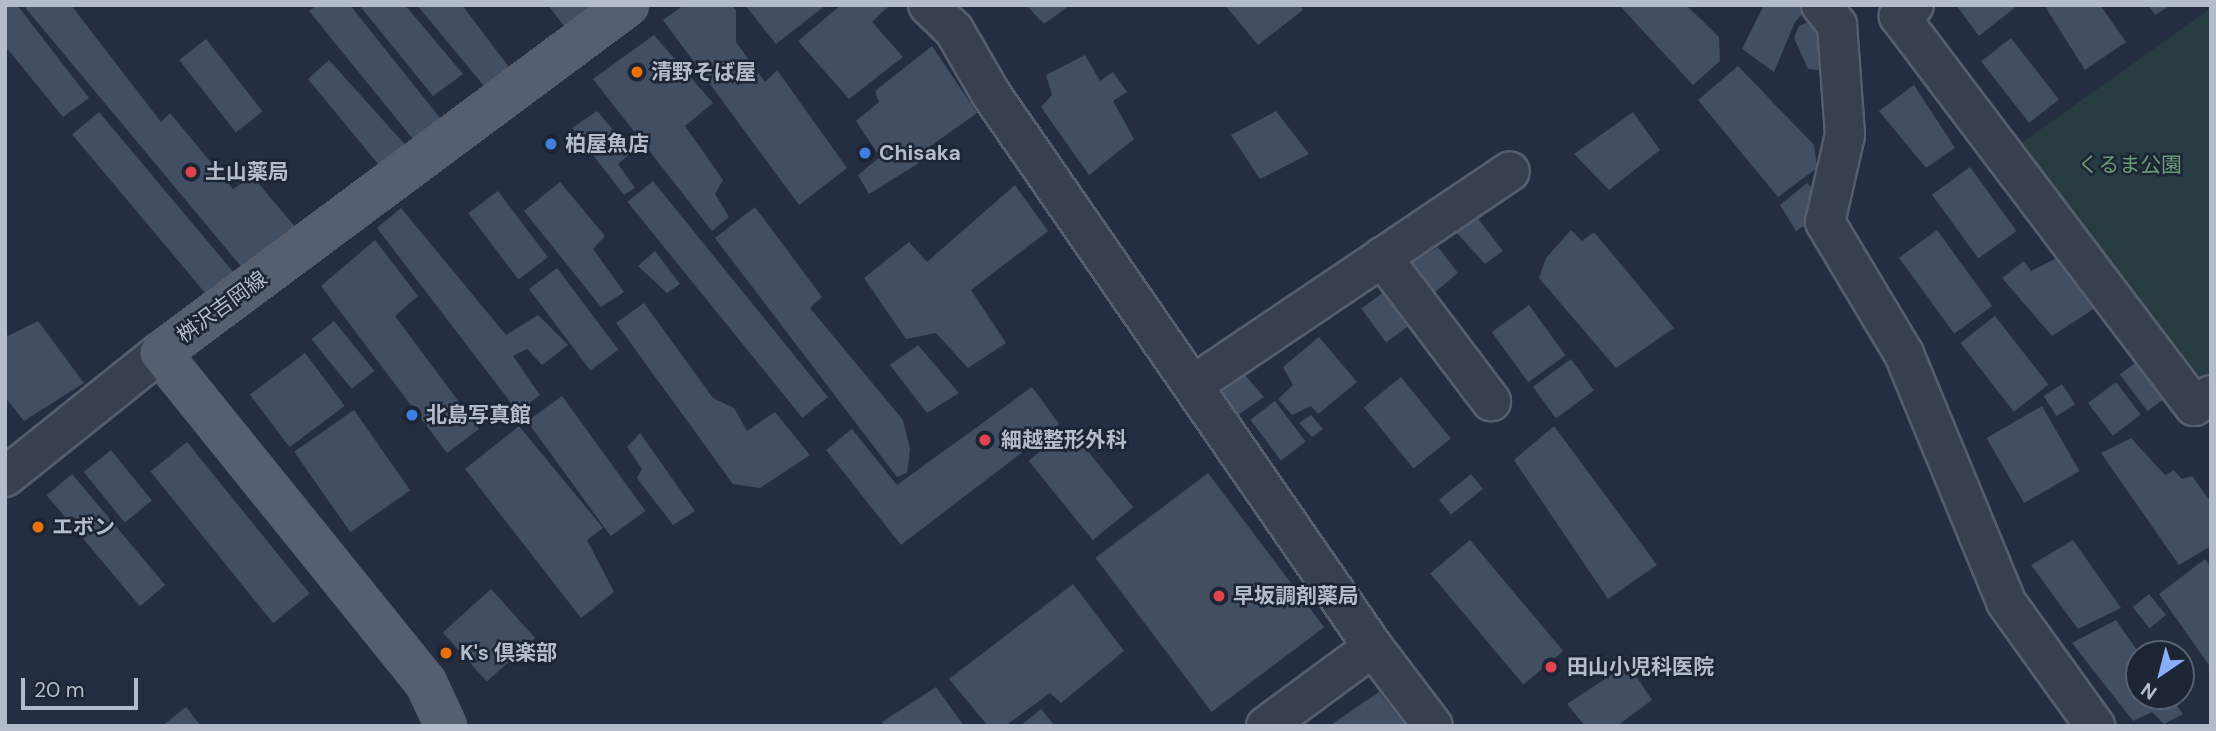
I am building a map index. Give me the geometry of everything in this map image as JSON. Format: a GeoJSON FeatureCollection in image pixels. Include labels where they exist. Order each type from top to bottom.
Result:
{"type":"FeatureCollection","features":[{"type":"Feature","properties":{"kind":"main road","name":"桝沢吉岡線"},"geometry":{"type":"LineString","coordinates":[[446,726],[426,683],[160,353],[628,5]]}},
{"type":"Feature","properties":{"kind":"street"},"geometry":{"type":"LineString","coordinates":[[2095,726],[2007,602],[1904,354],[1825,222],[1845,135],[1829,15],[1906,11],[2205,410]]}},
{"type":"Feature","properties":{"kind":"street"},"geometry":{"type":"LineString","coordinates":[[953,13],[990,94],[1373,647],[1433,726]]}},
{"type":"Feature","properties":{"kind":"street"},"geometry":{"type":"LineString","coordinates":[[1193,386],[1510,171]]}},
{"type":"Feature","properties":{"kind":"street"},"geometry":{"type":"LineString","coordinates":[[1382,257],[1491,401]]}},
{"type":"Feature","properties":{"kind":"street"},"geometry":{"type":"LineString","coordinates":[[5,477],[160,353]]}},
{"type":"Feature","properties":{"kind":"street"},"geometry":{"type":"LineString","coordinates":[[1266,726],[1373,647]]}},
{"type":"Feature","properties":{"kind":"green space","name":"くるま公園"},"geometry":{"type":"Polygon","coordinates":[[[2211,8],[2211,377],[2198,386],[2016,147],[2211,8]]]}},
{"type":"Feature","properties":{"kind":"building"},"geometry":{"type":"Polygon","coordinates":[[[5,5],[17,5],[89,98],[63,117],[5,46],[5,5]]]}},
{"type":"Feature","properties":{"kind":"building"},"geometry":{"type":"Polygon","coordinates":[[[23,5],[71,5],[161,122],[170,113],[233,189],[252,176],[303,236],[249,276],[23,5]]]}},
{"type":"Feature","properties":{"kind":"building"},"geometry":{"type":"Polygon","coordinates":[[[317,5],[350,5],[448,128],[421,149],[309,11],[317,5]]]}},
{"type":"Feature","properties":{"kind":"building"},"geometry":{"type":"Polygon","coordinates":[[[359,5],[405,5],[463,74],[433,96],[359,5]]]}},
{"type":"Feature","properties":{"kind":"building"},"geometry":{"type":"Polygon","coordinates":[[[417,5],[462,5],[509,67],[484,86],[417,5]]]}},
{"type":"Feature","properties":{"kind":"building"},"geometry":{"type":"Polygon","coordinates":[[[548,5],[599,5],[567,30],[548,5]]]}},
{"type":"Feature","properties":{"kind":"building"},"geometry":{"type":"Polygon","coordinates":[[[684,5],[732,5],[736,10],[736,42],[765,82],[777,70],[847,168],[799,205],[663,20],[684,5]]]}},
{"type":"Feature","properties":{"kind":"building"},"geometry":{"type":"Polygon","coordinates":[[[745,5],[826,5],[776,44],[745,5]]]}},
{"type":"Feature","properties":{"kind":"building"},"geometry":{"type":"Polygon","coordinates":[[[841,5],[890,5],[872,22],[903,57],[849,99],[798,41],[841,5]]]}},
{"type":"Feature","properties":{"kind":"building"},"geometry":{"type":"Polygon","coordinates":[[[1026,5],[1070,5],[1044,24],[1026,5]]]}},
{"type":"Feature","properties":{"kind":"building"},"geometry":{"type":"Polygon","coordinates":[[[1225,5],[1299,5],[1303,10],[1258,45],[1225,5]]]}},
{"type":"Feature","properties":{"kind":"building"},"geometry":{"type":"Polygon","coordinates":[[[1686,5],[1719,37],[1720,61],[1693,85],[1621,7],[1686,5]]]}},
{"type":"Feature","properties":{"kind":"building"},"geometry":{"type":"Polygon","coordinates":[[[1764,5],[1809,6],[1795,22],[1774,72],[1742,49],[1764,5]]]}},
{"type":"Feature","properties":{"kind":"building"},"geometry":{"type":"Polygon","coordinates":[[[1956,5],[2018,5],[1979,36],[1956,5]]]}},
{"type":"Feature","properties":{"kind":"building"},"geometry":{"type":"Polygon","coordinates":[[[2051,5],[2100,5],[2126,42],[2085,70],[2046,8],[2051,5]]]}},
{"type":"Feature","properties":{"kind":"building"},"geometry":{"type":"Polygon","coordinates":[[[2148,5],[2171,5],[2155,15],[2148,5]]]}},
{"type":"Feature","properties":{"kind":"building"},"geometry":{"type":"Polygon","coordinates":[[[1817,18],[1830,71],[1808,69],[1794,38],[1799,26],[1817,18]]]}},
{"type":"Feature","properties":{"kind":"building"},"geometry":{"type":"Polygon","coordinates":[[[654,35],[713,103],[685,126],[723,180],[715,194],[729,217],[712,231],[593,79],[654,35]]]}},
{"type":"Feature","properties":{"kind":"building"},"geometry":{"type":"Polygon","coordinates":[[[2011,38],[2059,99],[2029,123],[1981,61],[2011,38]]]}},
{"type":"Feature","properties":{"kind":"building"},"geometry":{"type":"Polygon","coordinates":[[[206,39],[263,111],[236,132],[179,60],[206,39]]]}},
{"type":"Feature","properties":{"kind":"building"},"geometry":{"type":"Polygon","coordinates":[[[932,46],[977,113],[918,155],[919,163],[869,194],[858,175],[880,157],[856,121],[879,102],[875,91],[932,46]]]}},
{"type":"Feature","properties":{"kind":"building"},"geometry":{"type":"Polygon","coordinates":[[[1085,55],[1100,81],[1113,72],[1127,92],[1113,101],[1134,139],[1089,175],[1041,107],[1052,95],[1046,75],[1085,55]]]}},
{"type":"Feature","properties":{"kind":"building"},"geometry":{"type":"Polygon","coordinates":[[[329,60],[410,150],[383,170],[308,79],[329,60]]]}},
{"type":"Feature","properties":{"kind":"building"},"geometry":{"type":"Polygon","coordinates":[[[1738,66],[1814,145],[1817,168],[1778,197],[1698,100],[1738,66]]]}},
{"type":"Feature","properties":{"kind":"building"},"geometry":{"type":"Polygon","coordinates":[[[1914,85],[1955,148],[1926,168],[1879,111],[1914,85]]]}},
{"type":"Feature","properties":{"kind":"building"},"geometry":{"type":"Polygon","coordinates":[[[597,111],[632,152],[618,164],[635,188],[624,195],[572,128],[597,111]]]}},
{"type":"Feature","properties":{"kind":"building"},"geometry":{"type":"Polygon","coordinates":[[[1276,111],[1309,154],[1260,179],[1231,135],[1276,111]]]}},
{"type":"Feature","properties":{"kind":"building"},"geometry":{"type":"Polygon","coordinates":[[[99,112],[239,279],[212,301],[72,134],[99,112]]]}},
{"type":"Feature","properties":{"kind":"building"},"geometry":{"type":"Polygon","coordinates":[[[1633,112],[1660,150],[1609,190],[1574,154],[1633,112]]]}},
{"type":"Feature","properties":{"kind":"building"},"geometry":{"type":"Polygon","coordinates":[[[1970,167],[2016,231],[1978,259],[1932,195],[1970,167]]]}},
{"type":"Feature","properties":{"kind":"building"},"geometry":{"type":"Polygon","coordinates":[[[653,181],[828,397],[802,418],[627,202],[653,181]]]}},
{"type":"Feature","properties":{"kind":"building"},"geometry":{"type":"Polygon","coordinates":[[[560,182],[605,236],[593,249],[624,292],[601,307],[524,211],[560,182]]]}},
{"type":"Feature","properties":{"kind":"building"},"geometry":{"type":"Polygon","coordinates":[[[1807,183],[1817,194],[1818,218],[1796,231],[1780,205],[1807,183]]]}},
{"type":"Feature","properties":{"kind":"building"},"geometry":{"type":"Polygon","coordinates":[[[1015,185],[1048,231],[971,290],[1006,343],[968,368],[936,333],[906,339],[864,278],[909,242],[927,262],[1015,185]]]}},
{"type":"Feature","properties":{"kind":"building"},"geometry":{"type":"Polygon","coordinates":[[[498,191],[548,257],[518,280],[468,213],[498,191]]]}},
{"type":"Feature","properties":{"kind":"building"},"geometry":{"type":"Polygon","coordinates":[[[755,207],[822,297],[810,308],[903,420],[910,449],[907,473],[897,477],[715,238],[755,207]]]}},
{"type":"Feature","properties":{"kind":"building"},"geometry":{"type":"Polygon","coordinates":[[[401,208],[506,335],[538,315],[568,345],[542,365],[527,349],[513,356],[540,395],[518,412],[377,228],[401,208]]]}},
{"type":"Feature","properties":{"kind":"building"},"geometry":{"type":"Polygon","coordinates":[[[1476,216],[1503,251],[1485,264],[1455,231],[1476,216]]]}},
{"type":"Feature","properties":{"kind":"building"},"geometry":{"type":"Polygon","coordinates":[[[1571,230],[1582,241],[1594,232],[1674,328],[1616,368],[1539,278],[1546,258],[1571,230]]]}},
{"type":"Feature","properties":{"kind":"building"},"geometry":{"type":"Polygon","coordinates":[[[1937,230],[1992,306],[1954,334],[1899,258],[1937,230]]]}},
{"type":"Feature","properties":{"kind":"building"},"geometry":{"type":"Polygon","coordinates":[[[375,240],[418,296],[395,316],[479,429],[447,453],[321,286],[375,240]]]}},
{"type":"Feature","properties":{"kind":"building"},"geometry":{"type":"Polygon","coordinates":[[[1438,247],[1458,273],[1429,297],[1404,267],[1438,247]]]}},
{"type":"Feature","properties":{"kind":"building"},"geometry":{"type":"Polygon","coordinates":[[[655,251],[680,284],[667,293],[638,266],[655,251]]]}},
{"type":"Feature","properties":{"kind":"building"},"geometry":{"type":"Polygon","coordinates":[[[2059,257],[2095,308],[2052,336],[2002,278],[2024,261],[2031,271],[2059,257]]]}},
{"type":"Feature","properties":{"kind":"building"},"geometry":{"type":"Polygon","coordinates":[[[557,268],[618,349],[590,371],[529,289],[557,268]]]}},
{"type":"Feature","properties":{"kind":"building"},"geometry":{"type":"Polygon","coordinates":[[[1384,292],[1409,326],[1386,342],[1361,308],[1384,292]]]}},
{"type":"Feature","properties":{"kind":"building"},"geometry":{"type":"Polygon","coordinates":[[[644,303],[713,398],[734,408],[747,431],[775,412],[810,455],[760,488],[733,484],[616,323],[644,303]]]}},
{"type":"Feature","properties":{"kind":"building"},"geometry":{"type":"Polygon","coordinates":[[[1529,305],[1565,355],[1528,382],[1492,332],[1529,305]]]}},
{"type":"Feature","properties":{"kind":"building"},"geometry":{"type":"Polygon","coordinates":[[[1995,316],[2049,385],[2014,412],[1960,343],[1995,316]]]}},
{"type":"Feature","properties":{"kind":"building"},"geometry":{"type":"Polygon","coordinates":[[[38,321],[84,383],[24,421],[5,397],[5,332],[8,336],[38,321]]]}},
{"type":"Feature","properties":{"kind":"building"},"geometry":{"type":"Polygon","coordinates":[[[334,321],[374,371],[352,389],[311,339],[334,321]]]}},
{"type":"Feature","properties":{"kind":"building"},"geometry":{"type":"Polygon","coordinates":[[[1319,337],[1357,382],[1318,414],[1311,406],[1292,415],[1278,399],[1293,385],[1283,367],[1319,337]]]}},
{"type":"Feature","properties":{"kind":"building"},"geometry":{"type":"Polygon","coordinates":[[[918,345],[959,393],[927,413],[890,365],[918,345]]]}},
{"type":"Feature","properties":{"kind":"building"},"geometry":{"type":"Polygon","coordinates":[[[305,353],[345,406],[290,447],[250,395],[305,353]]]}},
{"type":"Feature","properties":{"kind":"building"},"geometry":{"type":"Polygon","coordinates":[[[1571,359],[1594,391],[1556,418],[1533,387],[1571,359]]]}},
{"type":"Feature","properties":{"kind":"building"},"geometry":{"type":"Polygon","coordinates":[[[2139,360],[2167,397],[2148,411],[2120,374],[2139,360]]]}},
{"type":"Feature","properties":{"kind":"building"},"geometry":{"type":"Polygon","coordinates":[[[1244,374],[1264,397],[1238,415],[1219,394],[1244,374]]]}},
{"type":"Feature","properties":{"kind":"building"},"geometry":{"type":"Polygon","coordinates":[[[1401,377],[1451,438],[1413,469],[1364,407],[1401,377]]]}},
{"type":"Feature","properties":{"kind":"building"},"geometry":{"type":"Polygon","coordinates":[[[2116,382],[2141,415],[2113,436],[2088,403],[2116,382]]]}},
{"type":"Feature","properties":{"kind":"building"},"geometry":{"type":"Polygon","coordinates":[[[2062,384],[2075,404],[2057,416],[2044,396],[2062,384]]]}},
{"type":"Feature","properties":{"kind":"building"},"geometry":{"type":"Polygon","coordinates":[[[1032,387],[1059,424],[901,545],[826,450],[852,429],[897,485],[1032,387]]]}},
{"type":"Feature","properties":{"kind":"building"},"geometry":{"type":"Polygon","coordinates":[[[562,396],[645,511],[611,536],[527,421],[562,396]]]}},
{"type":"Feature","properties":{"kind":"building"},"geometry":{"type":"Polygon","coordinates":[[[1275,401],[1306,442],[1281,460],[1250,420],[1275,401]]]}},
{"type":"Feature","properties":{"kind":"building"},"geometry":{"type":"Polygon","coordinates":[[[2042,406],[2080,471],[2024,503],[1987,438],[2042,406]]]}},
{"type":"Feature","properties":{"kind":"building"},"geometry":{"type":"Polygon","coordinates":[[[354,410],[410,490],[350,532],[294,452],[354,410]]]}},
{"type":"Feature","properties":{"kind":"building"},"geometry":{"type":"Polygon","coordinates":[[[1311,415],[1323,429],[1312,437],[1299,423],[1311,415]]]}},
{"type":"Feature","properties":{"kind":"building"},"geometry":{"type":"Polygon","coordinates":[[[519,426],[603,528],[587,540],[614,592],[581,618],[465,469],[519,426]]]}},
{"type":"Feature","properties":{"kind":"building"},"geometry":{"type":"Polygon","coordinates":[[[1554,426],[1657,565],[1608,599],[1514,460],[1554,426]]]}},
{"type":"Feature","properties":{"kind":"building"},"geometry":{"type":"Polygon","coordinates":[[[1069,428],[1133,507],[1093,540],[1029,461],[1069,428]]]}},
{"type":"Feature","properties":{"kind":"building"},"geometry":{"type":"Polygon","coordinates":[[[640,433],[695,511],[673,525],[637,478],[642,469],[627,447],[640,433]]]}},
{"type":"Feature","properties":{"kind":"building"},"geometry":{"type":"Polygon","coordinates":[[[2131,438],[2165,475],[2174,470],[2182,479],[2192,476],[2211,502],[2211,546],[2179,565],[2101,453],[2131,438]]]}},
{"type":"Feature","properties":{"kind":"building"},"geometry":{"type":"Polygon","coordinates":[[[187,442],[310,594],[273,623],[150,472],[187,442]]]}},
{"type":"Feature","properties":{"kind":"building"},"geometry":{"type":"Polygon","coordinates":[[[111,450],[152,501],[125,523],[84,472],[111,450]]]}},
{"type":"Feature","properties":{"kind":"building"},"geometry":{"type":"Polygon","coordinates":[[[1208,473],[1324,627],[1212,712],[1095,558],[1208,473]]]}},
{"type":"Feature","properties":{"kind":"building"},"geometry":{"type":"Polygon","coordinates":[[[72,474],[165,585],[140,606],[47,495],[72,474]]]}},
{"type":"Feature","properties":{"kind":"building"},"geometry":{"type":"Polygon","coordinates":[[[1471,474],[1483,489],[1451,515],[1439,500],[1471,474]]]}},
{"type":"Feature","properties":{"kind":"building"},"geometry":{"type":"Polygon","coordinates":[[[1470,540],[1563,651],[1523,685],[1430,573],[1470,540]]]}},
{"type":"Feature","properties":{"kind":"building"},"geometry":{"type":"Polygon","coordinates":[[[2073,540],[2121,608],[2078,629],[2031,565],[2073,540]]]}},
{"type":"Feature","properties":{"kind":"building"},"geometry":{"type":"Polygon","coordinates":[[[2205,559],[2211,567],[2211,668],[2195,645],[2195,640],[2191,640],[2159,594],[2205,559]]]}},
{"type":"Feature","properties":{"kind":"building"},"geometry":{"type":"Polygon","coordinates":[[[1073,584],[1124,651],[1061,703],[1050,693],[1005,726],[988,726],[949,679],[1073,584]]]}},
{"type":"Feature","properties":{"kind":"building"},"geometry":{"type":"Polygon","coordinates":[[[491,589],[535,638],[487,682],[443,632],[491,589]]]}},
{"type":"Feature","properties":{"kind":"building"},"geometry":{"type":"Polygon","coordinates":[[[2149,594],[2166,615],[2150,628],[2133,607],[2149,594]]]}},
{"type":"Feature","properties":{"kind":"building"},"geometry":{"type":"Polygon","coordinates":[[[2116,620],[2130,640],[2125,640],[2125,710],[2180,710],[2183,714],[2164,724],[2152,712],[2133,721],[2072,643],[2116,620]]]}},
{"type":"Feature","properties":{"kind":"building"},"geometry":{"type":"Polygon","coordinates":[[[1628,664],[1652,700],[1617,726],[1585,726],[1567,704],[1628,664]]]}},
{"type":"Feature","properties":{"kind":"building"},"geometry":{"type":"Polygon","coordinates":[[[936,687],[964,726],[885,726],[882,722],[936,687]]]}},
{"type":"Feature","properties":{"kind":"building"},"geometry":{"type":"Polygon","coordinates":[[[1379,692],[1406,726],[1329,726],[1379,692]]]}},
{"type":"Feature","properties":{"kind":"building"},"geometry":{"type":"Polygon","coordinates":[[[186,707],[201,726],[162,726],[186,707]]]}},
{"type":"Feature","properties":{"kind":"building"},"geometry":{"type":"Polygon","coordinates":[[[1041,709],[1055,726],[1020,726],[1041,709]]]}},
{"type":"Feature","properties":{"kind":"place","name":"清野そば屋"},"geometry":{"type":"Point","coordinates":[637,72]}},
{"type":"Feature","properties":{"kind":"place","name":"柏屋魚店"},"geometry":{"type":"Point","coordinates":[551,144]}},
{"type":"Feature","properties":{"kind":"place","name":"Chisaka"},"geometry":{"type":"Point","coordinates":[865,153]}},
{"type":"Feature","properties":{"kind":"place","name":"土山薬局"},"geometry":{"type":"Point","coordinates":[191,172]}},
{"type":"Feature","properties":{"kind":"place","name":"北島写真館"},"geometry":{"type":"Point","coordinates":[412,415]}},
{"type":"Feature","properties":{"kind":"place","name":"細越整形外科"},"geometry":{"type":"Point","coordinates":[985,440]}},
{"type":"Feature","properties":{"kind":"place","name":"エボン"},"geometry":{"type":"Point","coordinates":[38,527]}},
{"type":"Feature","properties":{"kind":"place","name":"早坂調剤薬局"},"geometry":{"type":"Point","coordinates":[1219,596]}},
{"type":"Feature","properties":{"kind":"place","name":"K's 倶楽部"},"geometry":{"type":"Point","coordinates":[446,653]}},
{"type":"Feature","properties":{"kind":"place","name":"田山小児科医院"},"geometry":{"type":"Point","coordinates":[1551,667]}}]}
